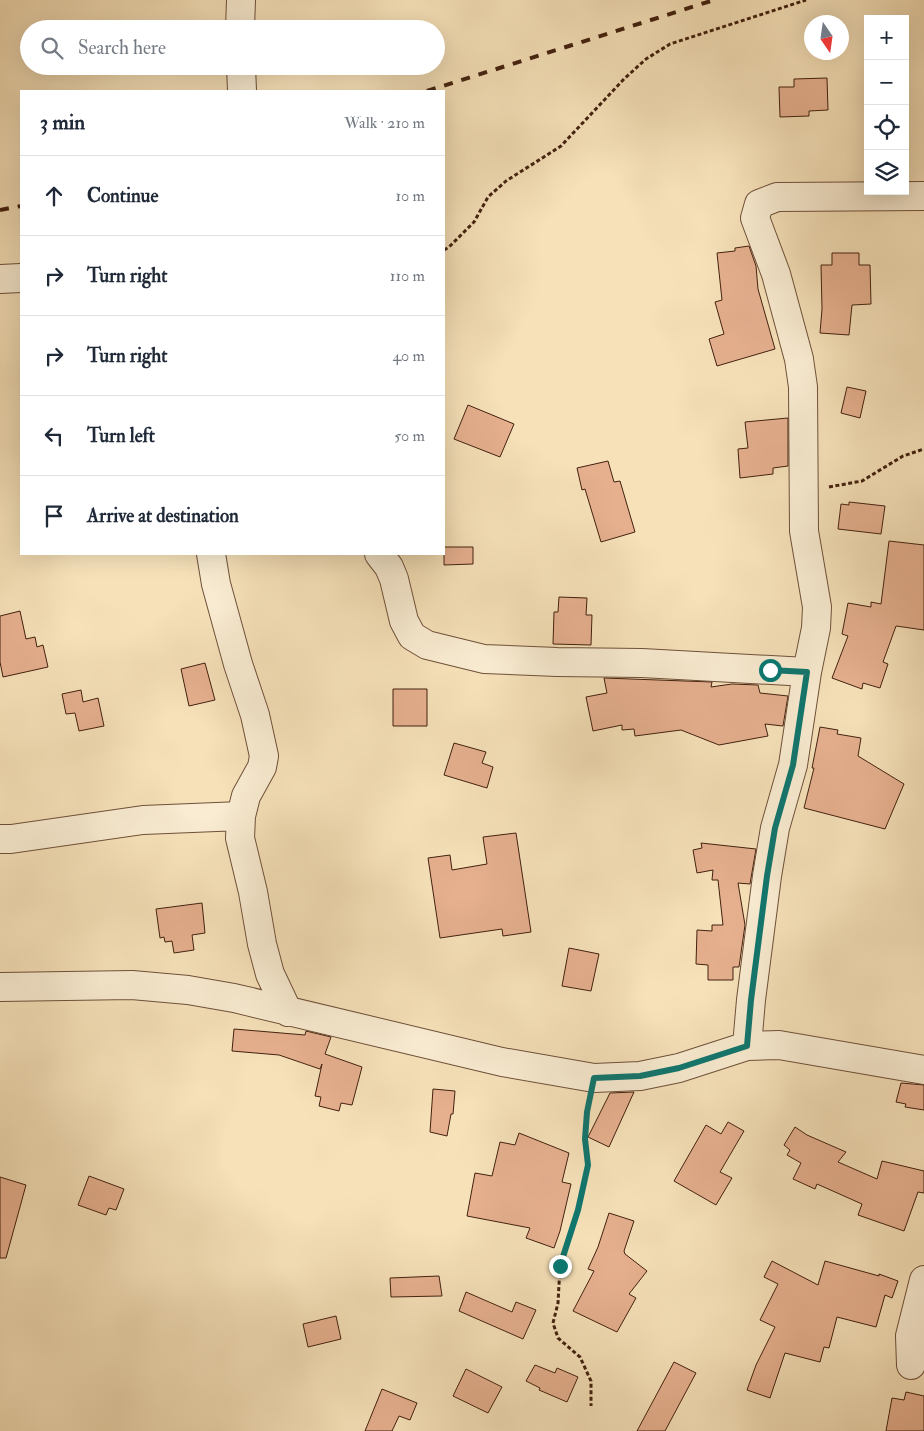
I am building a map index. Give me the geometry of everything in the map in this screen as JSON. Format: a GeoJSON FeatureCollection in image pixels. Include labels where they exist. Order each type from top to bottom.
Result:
{"type":"FeatureCollection","features":[{"type":"Feature","properties":{"kind":"street"},"geometry":{"type":"LineString","coordinates":[[240,0],[240,20]]}},
{"type":"Feature","properties":{"kind":"street"},"geometry":{"type":"LineString","coordinates":[[241,75],[242,90]]}},
{"type":"Feature","properties":{"kind":"street"},"geometry":{"type":"LineString","coordinates":[[747,1046],[767,876],[775,828],[793,765],[807,672],[816,628],[817,607],[804,531],[803,387],[800,359],[776,274],[755,218],[759,204],[776,197],[924,196]]}},
{"type":"Feature","properties":{"kind":"street"},"geometry":{"type":"LineString","coordinates":[[0,279],[20,278]]}},
{"type":"Feature","properties":{"kind":"street"},"geometry":{"type":"LineString","coordinates":[[211,555],[216,584],[238,664],[255,715],[264,756],[262,767],[246,796],[241,816],[240,838],[270,974],[288,1012]]}},
{"type":"Feature","properties":{"kind":"street"},"geometry":{"type":"LineString","coordinates":[[380,555],[389,567],[394,579],[404,620],[412,636],[427,645],[484,659],[642,663],[807,672]]}},
{"type":"Feature","properties":{"kind":"street"},"geometry":{"type":"LineString","coordinates":[[0,839],[143,820],[241,816]]}},
{"type":"Feature","properties":{"kind":"street"},"geometry":{"type":"LineString","coordinates":[[0,986],[132,985],[188,990],[234,998],[502,1062],[594,1078],[640,1076],[679,1068],[747,1046],[779,1045],[924,1070]]}},
{"type":"Feature","properties":{"kind":"street"},"geometry":{"type":"LineString","coordinates":[[911,1365],[910,1336],[924,1280]]}},
{"type":"Feature","properties":{"kind":"path"},"geometry":{"type":"LineString","coordinates":[[445,250],[450,247],[474,222],[488,197],[506,181],[561,146],[624,79],[646,59],[670,44],[806,0]]}},
{"type":"Feature","properties":{"kind":"path"},"geometry":{"type":"LineString","coordinates":[[804,492],[862,481],[903,456],[924,449]]}},
{"type":"Feature","properties":{"kind":"path"},"geometry":{"type":"LineString","coordinates":[[591,1406],[591,1381],[580,1357],[558,1338],[553,1323],[558,1303],[560,1266],[578,1210],[588,1165],[585,1139],[586,1121],[594,1078]]}},
{"type":"Feature","properties":{"kind":"building"},"geometry":{"type":"Polygon","coordinates":[[[827,78],[828,110],[809,111],[809,116],[780,117],[779,87],[794,87],[794,79],[827,78]]]}},
{"type":"Feature","properties":{"kind":"building"},"geometry":{"type":"Polygon","coordinates":[[[749,246],[756,266],[758,289],[775,349],[717,366],[709,339],[724,334],[715,302],[722,300],[717,253],[735,251],[735,248],[749,246]]]}},
{"type":"Feature","properties":{"kind":"building"},"geometry":{"type":"Polygon","coordinates":[[[832,253],[859,253],[859,265],[870,265],[871,304],[852,305],[849,335],[820,333],[822,309],[821,265],[832,265],[832,253]]]}},
{"type":"Feature","properties":{"kind":"building"},"geometry":{"type":"Polygon","coordinates":[[[847,387],[866,391],[860,418],[841,413],[847,387]]]}},
{"type":"Feature","properties":{"kind":"building"},"geometry":{"type":"Polygon","coordinates":[[[468,405],[514,424],[500,457],[454,439],[468,405]]]}},
{"type":"Feature","properties":{"kind":"building"},"geometry":{"type":"Polygon","coordinates":[[[788,418],[788,466],[773,468],[773,474],[740,478],[738,449],[748,448],[745,422],[788,418]]]}},
{"type":"Feature","properties":{"kind":"building"},"geometry":{"type":"Polygon","coordinates":[[[608,461],[614,482],[620,481],[635,532],[601,542],[585,489],[582,490],[577,468],[608,461]]]}},
{"type":"Feature","properties":{"kind":"building"},"geometry":{"type":"Polygon","coordinates":[[[849,502],[885,506],[881,534],[838,529],[841,504],[849,505],[849,502]]]}},
{"type":"Feature","properties":{"kind":"building"},"geometry":{"type":"Polygon","coordinates":[[[889,541],[924,545],[924,630],[896,626],[883,662],[888,664],[880,688],[863,683],[862,689],[832,678],[848,636],[842,634],[848,603],[871,607],[871,602],[881,604],[889,541]]]}},
{"type":"Feature","properties":{"kind":"building"},"geometry":{"type":"Polygon","coordinates":[[[445,547],[473,547],[473,564],[444,565],[445,547]]]}},
{"type":"Feature","properties":{"kind":"building"},"geometry":{"type":"Polygon","coordinates":[[[559,597],[587,598],[586,615],[592,615],[591,645],[553,644],[554,612],[558,612],[559,597]]]}},
{"type":"Feature","properties":{"kind":"building"},"geometry":{"type":"Polygon","coordinates":[[[20,611],[26,639],[35,637],[37,647],[43,645],[48,667],[3,677],[0,662],[0,616],[20,611]]]}},
{"type":"Feature","properties":{"kind":"building"},"geometry":{"type":"Polygon","coordinates":[[[205,663],[215,700],[189,706],[181,669],[205,663]]]}},
{"type":"Feature","properties":{"kind":"building"},"geometry":{"type":"Polygon","coordinates":[[[604,678],[712,682],[711,687],[732,684],[758,685],[760,693],[788,696],[783,726],[765,724],[768,736],[719,745],[681,730],[635,736],[634,729],[622,730],[622,725],[593,731],[586,697],[607,693],[604,678]]]}},
{"type":"Feature","properties":{"kind":"building"},"geometry":{"type":"Polygon","coordinates":[[[393,689],[427,689],[427,726],[393,726],[393,689]]]}},
{"type":"Feature","properties":{"kind":"building"},"geometry":{"type":"Polygon","coordinates":[[[81,690],[83,702],[98,698],[104,726],[79,731],[75,713],[66,714],[62,694],[81,690]]]}},
{"type":"Feature","properties":{"kind":"building"},"geometry":{"type":"Polygon","coordinates":[[[820,727],[838,730],[837,734],[861,738],[858,756],[904,784],[885,829],[804,808],[814,768],[812,768],[820,727]]]}},
{"type":"Feature","properties":{"kind":"building"},"geometry":{"type":"Polygon","coordinates":[[[454,743],[486,752],[482,763],[493,767],[487,788],[444,775],[454,743]]]}},
{"type":"Feature","properties":{"kind":"building"},"geometry":{"type":"Polygon","coordinates":[[[516,833],[531,932],[503,936],[502,929],[440,938],[428,858],[450,855],[452,870],[487,864],[483,837],[516,833]]]}},
{"type":"Feature","properties":{"kind":"building"},"geometry":{"type":"Polygon","coordinates":[[[701,843],[756,849],[750,884],[738,883],[745,925],[739,967],[733,967],[733,980],[708,980],[708,965],[696,964],[697,930],[712,931],[712,925],[723,925],[718,880],[712,880],[713,870],[697,873],[693,850],[702,848],[701,843]]]}},
{"type":"Feature","properties":{"kind":"building"},"geometry":{"type":"Polygon","coordinates":[[[202,903],[205,933],[192,935],[194,950],[174,953],[172,941],[165,942],[164,937],[160,938],[156,909],[202,903]]]}},
{"type":"Feature","properties":{"kind":"building"},"geometry":{"type":"Polygon","coordinates":[[[569,948],[599,954],[591,991],[562,986],[569,948]]]}},
{"type":"Feature","properties":{"kind":"building"},"geometry":{"type":"Polygon","coordinates":[[[234,1029],[305,1035],[306,1031],[331,1037],[325,1054],[362,1067],[352,1105],[341,1103],[339,1111],[319,1106],[321,1097],[315,1096],[322,1064],[320,1069],[279,1055],[232,1051],[234,1029]]]}},
{"type":"Feature","properties":{"kind":"building"},"geometry":{"type":"Polygon","coordinates":[[[901,1083],[924,1085],[924,1110],[905,1107],[906,1104],[896,1102],[901,1083]]]}},
{"type":"Feature","properties":{"kind":"building"},"geometry":{"type":"Polygon","coordinates":[[[433,1089],[455,1091],[453,1114],[451,1114],[447,1136],[430,1132],[433,1089]]]}},
{"type":"Feature","properties":{"kind":"building"},"geometry":{"type":"Polygon","coordinates":[[[634,1092],[609,1147],[588,1137],[610,1093],[634,1092]]]}},
{"type":"Feature","properties":{"kind":"building"},"geometry":{"type":"Polygon","coordinates":[[[728,1122],[744,1131],[720,1172],[732,1178],[716,1205],[674,1181],[706,1125],[721,1134],[728,1122]]]}},
{"type":"Feature","properties":{"kind":"building"},"geometry":{"type":"Polygon","coordinates":[[[795,1127],[807,1135],[846,1152],[838,1162],[877,1179],[882,1161],[924,1171],[924,1193],[918,1192],[904,1231],[858,1215],[862,1204],[817,1184],[815,1189],[793,1179],[801,1163],[787,1155],[790,1150],[784,1145],[795,1127]]]}},
{"type":"Feature","properties":{"kind":"building"},"geometry":{"type":"Polygon","coordinates":[[[519,1133],[569,1153],[562,1182],[571,1184],[554,1248],[526,1238],[530,1228],[467,1216],[475,1173],[492,1176],[500,1142],[515,1145],[519,1133]]]}},
{"type":"Feature","properties":{"kind":"building"},"geometry":{"type":"Polygon","coordinates":[[[89,1176],[124,1189],[116,1210],[109,1208],[106,1215],[78,1205],[89,1176]]]}},
{"type":"Feature","properties":{"kind":"building"},"geometry":{"type":"Polygon","coordinates":[[[0,1177],[26,1185],[6,1258],[0,1258],[0,1177]]]}},
{"type":"Feature","properties":{"kind":"building"},"geometry":{"type":"Polygon","coordinates":[[[609,1213],[634,1221],[624,1251],[625,1254],[647,1271],[629,1294],[636,1298],[617,1332],[573,1311],[594,1271],[588,1269],[598,1247],[609,1213]]]}},
{"type":"Feature","properties":{"kind":"building"},"geometry":{"type":"Polygon","coordinates":[[[772,1261],[818,1285],[825,1261],[879,1276],[879,1274],[898,1281],[892,1298],[885,1295],[876,1327],[837,1317],[829,1348],[824,1347],[820,1362],[785,1353],[770,1398],[747,1390],[756,1365],[775,1327],[760,1320],[778,1284],[764,1277],[772,1261]]]}},
{"type":"Feature","properties":{"kind":"building"},"geometry":{"type":"Polygon","coordinates":[[[439,1276],[442,1296],[391,1297],[390,1278],[439,1276]]]}},
{"type":"Feature","properties":{"kind":"building"},"geometry":{"type":"Polygon","coordinates":[[[466,1292],[512,1312],[516,1302],[536,1310],[523,1339],[459,1311],[466,1292]]]}},
{"type":"Feature","properties":{"kind":"building"},"geometry":{"type":"Polygon","coordinates":[[[336,1316],[341,1339],[308,1347],[303,1324],[336,1316]]]}},
{"type":"Feature","properties":{"kind":"building"},"geometry":{"type":"Polygon","coordinates":[[[674,1362],[696,1373],[665,1431],[637,1431],[674,1362]]]}},
{"type":"Feature","properties":{"kind":"building"},"geometry":{"type":"Polygon","coordinates":[[[535,1365],[555,1373],[557,1368],[578,1377],[567,1402],[539,1390],[540,1388],[526,1381],[535,1365]]]}},
{"type":"Feature","properties":{"kind":"building"},"geometry":{"type":"Polygon","coordinates":[[[466,1369],[502,1387],[488,1413],[453,1396],[466,1369]]]}},
{"type":"Feature","properties":{"kind":"building"},"geometry":{"type":"Polygon","coordinates":[[[382,1389],[417,1403],[410,1420],[399,1416],[392,1431],[365,1431],[382,1389]]]}},
{"type":"Feature","properties":{"kind":"building"},"geometry":{"type":"Polygon","coordinates":[[[906,1392],[924,1396],[924,1431],[886,1431],[892,1398],[904,1400],[906,1392]]]}},
{"type":"Feature","properties":{"kind":"railway"},"geometry":{"type":"LineString","coordinates":[[430,90],[714,0]]}},
{"type":"Feature","properties":{"kind":"railway"},"geometry":{"type":"LineString","coordinates":[[0,210],[20,206]]}},
{"type":"Feature","properties":{"kind":"route"},"geometry":{"type":"LineString","coordinates":[[560,1266],[571,1238],[585,1183],[588,1165],[585,1139],[587,1112],[594,1078],[640,1076],[679,1068],[747,1046],[767,876],[775,828],[793,765],[807,672],[770,670]]}}]}
